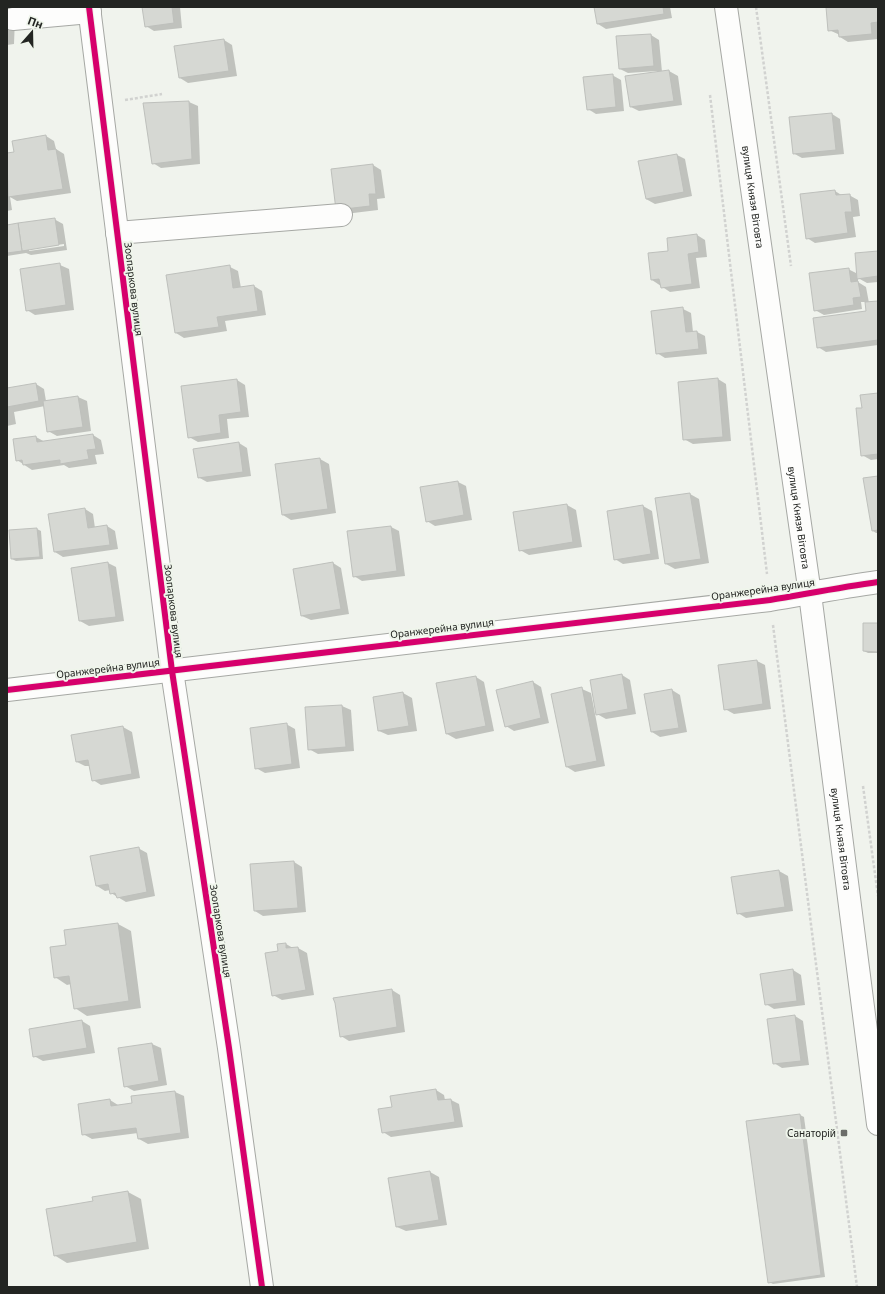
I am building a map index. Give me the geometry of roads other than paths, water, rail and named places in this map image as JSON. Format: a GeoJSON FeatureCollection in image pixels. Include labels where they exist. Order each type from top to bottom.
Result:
{"type":"FeatureCollection","features":[{"type":"Feature","properties":{"kind":"street","name":"вулиця Князя Вітовта"},"geometry":{"type":"LineString","coordinates":[[726,7],[810,594],[878,1124]]}},
{"type":"Feature","properties":{"kind":"street"},"geometry":{"type":"LineString","coordinates":[[12,19],[89,9]]}},
{"type":"Feature","properties":{"kind":"street","name":"Зоопаркова вулиця"},"geometry":{"type":"LineString","coordinates":[[89,9],[172,671],[229,1048],[262,1287]]}},
{"type":"Feature","properties":{"kind":"street"},"geometry":{"type":"LineString","coordinates":[[117,233],[341,215]]}},
{"type":"Feature","properties":{"kind":"street","name":"Оранжерейна вулиця"},"geometry":{"type":"LineString","coordinates":[[7,690],[770,600],[878,582]]}},
{"type":"Feature","properties":{"kind":"place","name":"Санаторій"},"geometry":{"type":"Point","coordinates":[844,1133]}}]}
